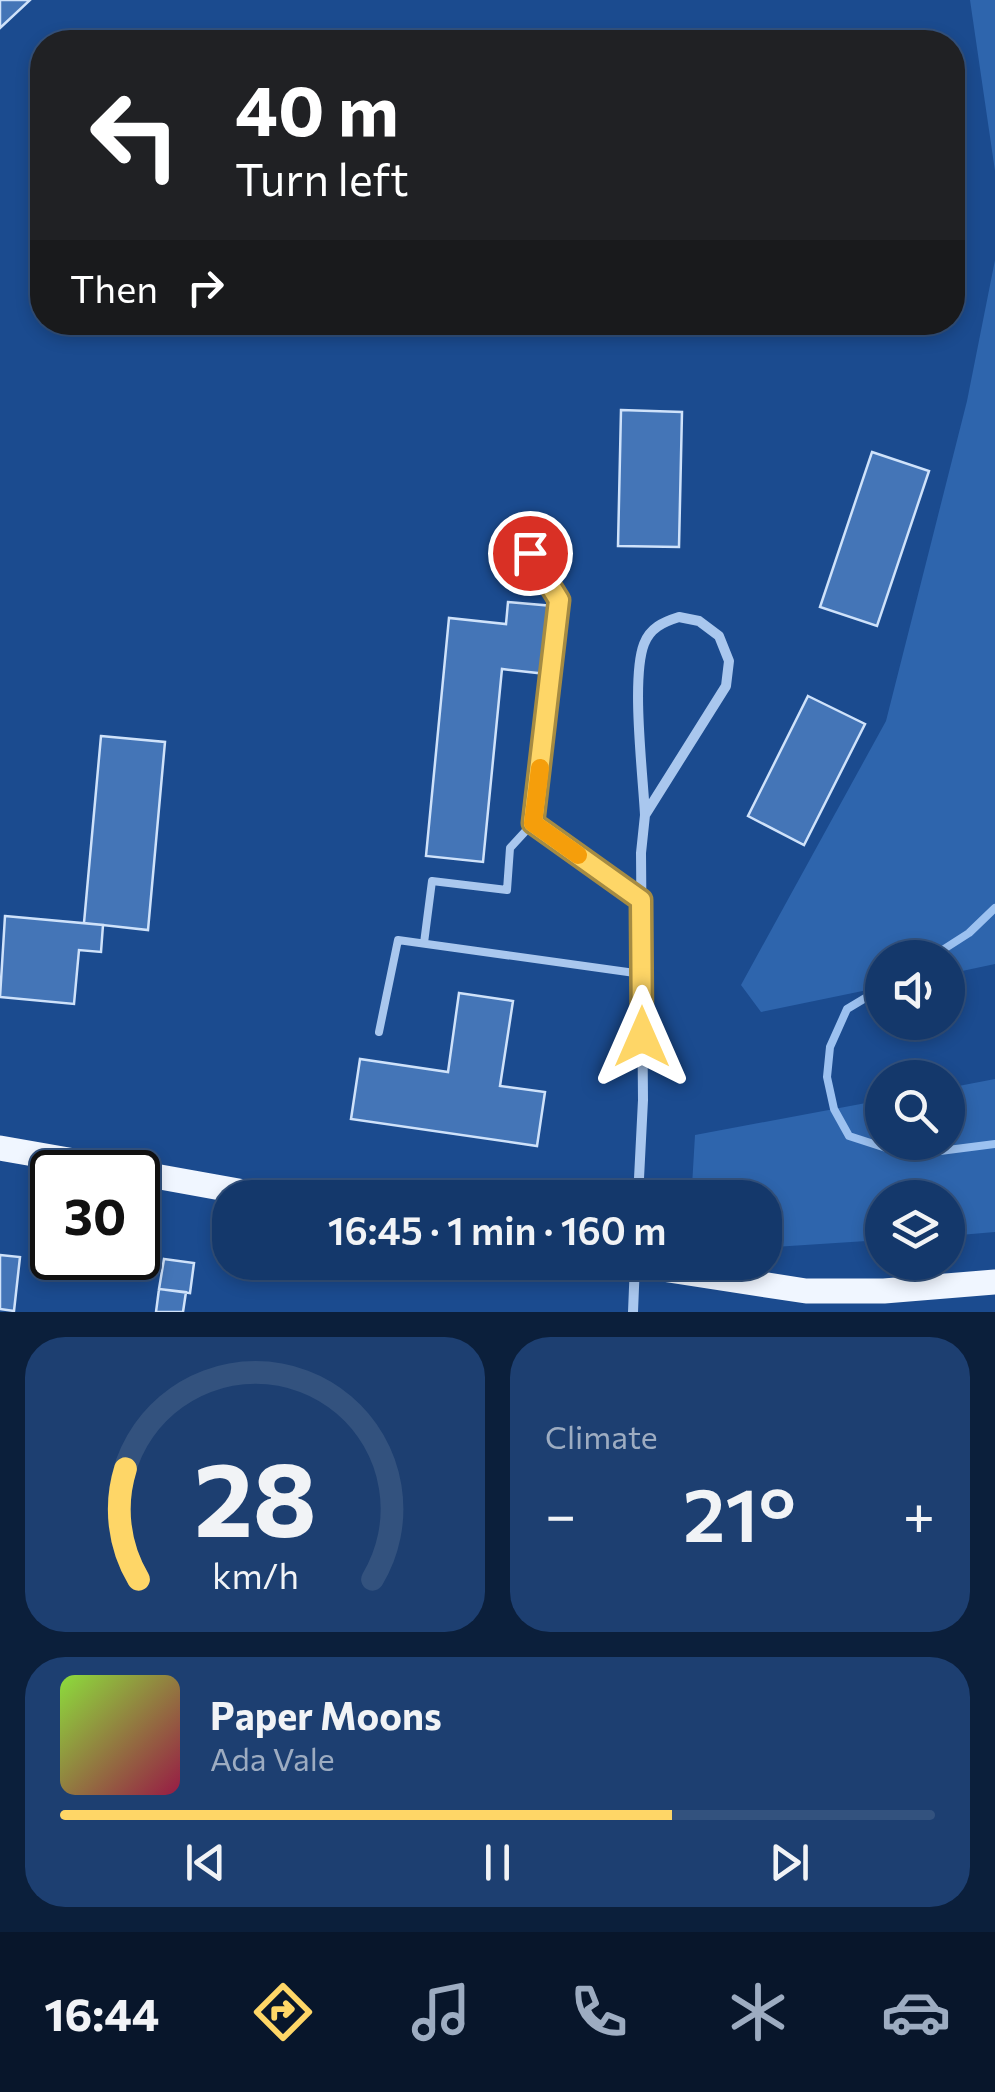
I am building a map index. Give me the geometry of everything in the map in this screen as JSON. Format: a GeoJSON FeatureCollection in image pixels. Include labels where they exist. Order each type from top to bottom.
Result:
{"type":"FeatureCollection","features":[{"type":"Feature","properties":{"kind":"main road"},"geometry":{"type":"LineString","coordinates":[[0,1148],[30,1153]]}},
{"type":"Feature","properties":{"kind":"main road"},"geometry":{"type":"LineString","coordinates":[[160,1176],[212,1186]]}},
{"type":"Feature","properties":{"kind":"main road"},"geometry":{"type":"LineString","coordinates":[[734,1280],[806,1291],[884,1291],[995,1282]]}},
{"type":"Feature","properties":{"kind":"street"},"geometry":{"type":"LineString","coordinates":[[639,1180],[643,1100],[640,853],[645,815],[638,673],[644,642],[659,624],[678,617],[700,620],[719,636],[729,660],[726,686],[645,815]]}},
{"type":"Feature","properties":{"kind":"street"},"geometry":{"type":"LineString","coordinates":[[630,1280],[633,1312]]}},
{"type":"Feature","properties":{"kind":"lane"},"geometry":{"type":"LineString","coordinates":[[424,943],[432,880],[507,890],[510,848],[533,823],[559,600],[530,553],[501,572]]}},
{"type":"Feature","properties":{"kind":"lane"},"geometry":{"type":"LineString","coordinates":[[533,823],[641,900]]}},
{"type":"Feature","properties":{"kind":"lane"},"geometry":{"type":"LineString","coordinates":[[379,1032],[398,940],[642,974]]}},
{"type":"Feature","properties":{"kind":"shaded area"},"geometry":{"type":"Polygon","coordinates":[[[970,0],[995,0],[995,171],[970,0]]]}},
{"type":"Feature","properties":{"kind":"shaded area"},"geometry":{"type":"Polygon","coordinates":[[[995,260],[995,964],[965,970],[965,940],[865,940],[865,991],[761,1012],[741,985],[886,721],[967,401],[995,260]]]}},
{"type":"Feature","properties":{"kind":"shaded area"},"geometry":{"type":"Polygon","coordinates":[[[995,1079],[995,1232],[965,1235],[965,1180],[865,1180],[865,1241],[782,1246],[782,1180],[692,1180],[695,1135],[865,1103],[865,1160],[965,1160],[965,1085],[995,1079]]]}},
{"type":"Feature","properties":{"kind":"building"},"geometry":{"type":"Polygon","coordinates":[[[0,0],[30,0],[0,28],[0,0]]]}},
{"type":"Feature","properties":{"kind":"building"},"geometry":{"type":"Polygon","coordinates":[[[621,410],[682,412],[679,547],[618,546],[621,410]]]}},
{"type":"Feature","properties":{"kind":"building"},"geometry":{"type":"Polygon","coordinates":[[[872,452],[929,471],[877,626],[820,607],[872,452]]]}},
{"type":"Feature","properties":{"kind":"building"},"geometry":{"type":"Polygon","coordinates":[[[508,602],[553,606],[547,674],[502,669],[483,862],[426,856],[449,618],[506,624],[508,602]]]}},
{"type":"Feature","properties":{"kind":"building"},"geometry":{"type":"Polygon","coordinates":[[[808,696],[865,724],[804,845],[748,816],[808,696]]]}},
{"type":"Feature","properties":{"kind":"building"},"geometry":{"type":"Polygon","coordinates":[[[101,736],[165,742],[148,930],[84,923],[101,736]]]}},
{"type":"Feature","properties":{"kind":"building"},"geometry":{"type":"Polygon","coordinates":[[[5,916],[103,925],[101,952],[79,950],[74,1004],[0,997],[5,916]]]}},
{"type":"Feature","properties":{"kind":"building"},"geometry":{"type":"Polygon","coordinates":[[[459,993],[513,1001],[500,1086],[545,1092],[537,1146],[351,1119],[360,1059],[448,1072],[459,993]]]}},
{"type":"Feature","properties":{"kind":"building"},"geometry":{"type":"Polygon","coordinates":[[[0,1255],[20,1257],[14,1311],[0,1309],[0,1255]]]}},
{"type":"Feature","properties":{"kind":"building"},"geometry":{"type":"Polygon","coordinates":[[[164,1259],[194,1263],[190,1293],[159,1289],[164,1259]]]}},
{"type":"Feature","properties":{"kind":"building"},"geometry":{"type":"Polygon","coordinates":[[[159,1289],[186,1292],[183,1312],[156,1312],[159,1289]]]}},
{"type":"Feature","properties":{"kind":"waterway"},"geometry":{"type":"LineString","coordinates":[[958,940],[995,908]]}},
{"type":"Feature","properties":{"kind":"waterway"},"geometry":{"type":"LineString","coordinates":[[865,998],[847,1009],[830,1047],[827,1077],[834,1109],[849,1136],[886,1148],[940,1151],[995,1144]]}},
{"type":"Feature","properties":{"kind":"slow traffic"},"geometry":{"type":"LineString","coordinates":[[540,768],[533,823],[578,855]]}},
{"type":"Feature","properties":{"kind":"route"},"geometry":{"type":"LineString","coordinates":[[530,553],[559,600],[533,823],[641,900],[642,1037]]}}]}
